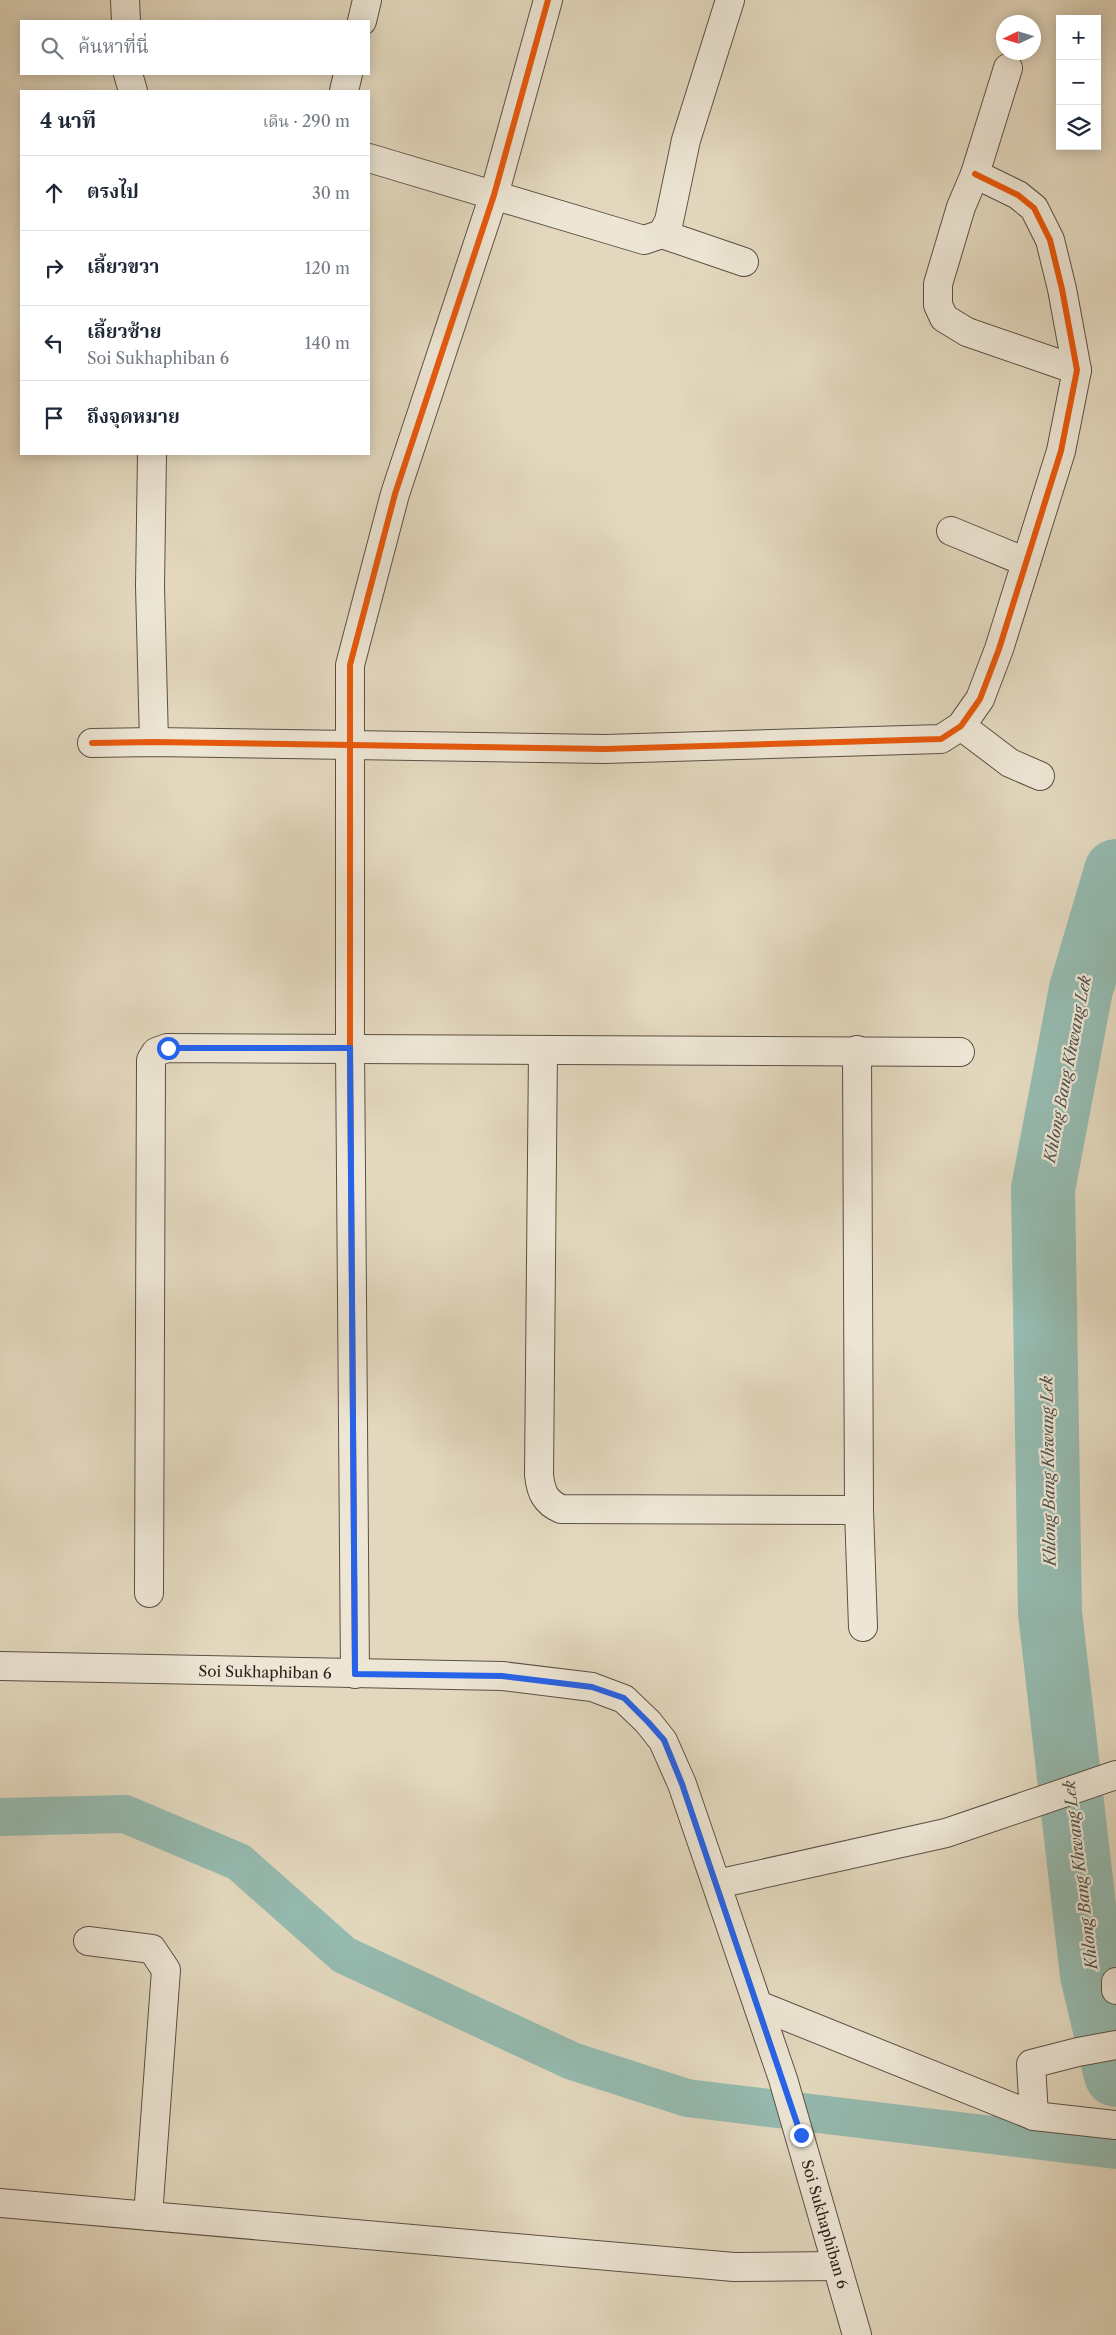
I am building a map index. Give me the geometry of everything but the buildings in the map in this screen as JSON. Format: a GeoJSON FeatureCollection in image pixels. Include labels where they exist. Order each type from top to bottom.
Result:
{"type":"FeatureCollection","features":[{"type":"Feature","properties":{"kind":"street"},"geometry":{"type":"LineString","coordinates":[[125,0],[126,20]]}},
{"type":"Feature","properties":{"kind":"street"},"geometry":{"type":"LineString","coordinates":[[362,20],[368,0]]}},
{"type":"Feature","properties":{"kind":"street"},"geometry":{"type":"LineString","coordinates":[[355,1674],[350,1048],[350,665],[390,513],[494,195],[548,0]]}},
{"type":"Feature","properties":{"kind":"street"},"geometry":{"type":"LineString","coordinates":[[662,234],[669,221],[686,140],[730,0]]}},
{"type":"Feature","properties":{"kind":"street"},"geometry":{"type":"LineString","coordinates":[[1008,68],[975,174],[961,207],[938,284],[938,305],[944,318],[967,332],[1077,370]]}},
{"type":"Feature","properties":{"kind":"street"},"geometry":{"type":"LineString","coordinates":[[128,75],[133,90]]}},
{"type":"Feature","properties":{"kind":"street"},"geometry":{"type":"LineString","coordinates":[[344,90],[348,75]]}},
{"type":"Feature","properties":{"kind":"street"},"geometry":{"type":"LineString","coordinates":[[370,158],[644,240],[662,234],[744,262]]}},
{"type":"Feature","properties":{"kind":"street"},"geometry":{"type":"LineString","coordinates":[[92,744],[154,742],[605,749],[941,739],[961,726],[980,699],[999,649],[1061,450],[1077,370],[1062,290],[1050,240],[1034,208],[1018,195],[975,174]]}},
{"type":"Feature","properties":{"kind":"street"},"geometry":{"type":"LineString","coordinates":[[152,455],[150,586],[154,742]]}},
{"type":"Feature","properties":{"kind":"street"},"geometry":{"type":"LineString","coordinates":[[951,531],[1026,562]]}},
{"type":"Feature","properties":{"kind":"street"},"geometry":{"type":"LineString","coordinates":[[961,726],[1010,763],[1040,776]]}},
{"type":"Feature","properties":{"kind":"street"},"geometry":{"type":"LineString","coordinates":[[149,1593],[151,1060],[156,1052],[168,1048],[960,1052]]}},
{"type":"Feature","properties":{"kind":"street"},"geometry":{"type":"LineString","coordinates":[[542,1050],[540,1488],[545,1497],[552,1505],[561,1509],[859,1510]]}},
{"type":"Feature","properties":{"kind":"street"},"geometry":{"type":"LineString","coordinates":[[857,1050],[859,1510],[863,1628]]}},
{"type":"Feature","properties":{"kind":"street","name":"Soi Sukhaphiban 6"},"geometry":{"type":"LineString","coordinates":[[0,1666],[502,1676],[592,1687],[624,1698],[664,1740],[682,1784],[801,2135],[857,2335]]}},
{"type":"Feature","properties":{"kind":"street"},"geometry":{"type":"LineString","coordinates":[[717,1884],[946,1833],[1116,1776]]}},
{"type":"Feature","properties":{"kind":"street"},"geometry":{"type":"LineString","coordinates":[[88,1941],[152,1949],[166,1970],[148,2216]]}},
{"type":"Feature","properties":{"kind":"street"},"geometry":{"type":"LineString","coordinates":[[1116,1982],[1116,1990]]}},
{"type":"Feature","properties":{"kind":"street"},"geometry":{"type":"LineString","coordinates":[[762,2018],[1034,2116],[1116,2125]]}},
{"type":"Feature","properties":{"kind":"street"},"geometry":{"type":"LineString","coordinates":[[1034,2116],[1031,2064],[1116,2045]]}},
{"type":"Feature","properties":{"kind":"street"},"geometry":{"type":"LineString","coordinates":[[0,2203],[734,2267],[837,2266]]}},
{"type":"Feature","properties":{"kind":"waterway","name":"Khlong Bang Khwang Lek"},"geometry":{"type":"LineString","coordinates":[[1116,871],[1081,989],[1043,1189],[1050,1613],[1092,1975],[1116,2075]]}},
{"type":"Feature","properties":{"kind":"waterway"},"geometry":{"type":"LineString","coordinates":[[0,1817],[125,1814],[239,1862],[344,1955],[572,2061],[687,2098],[1116,2150]]}},
{"type":"Feature","properties":{"kind":"cycle path"},"geometry":{"type":"LineString","coordinates":[[355,1674],[350,1047],[350,665],[395,494],[494,195],[548,0]]}},
{"type":"Feature","properties":{"kind":"cycle path"},"geometry":{"type":"LineString","coordinates":[[92,743],[154,742],[605,749],[941,739],[961,726],[980,699],[999,649],[1061,451],[1077,370],[1062,289],[1050,240],[1034,208],[1018,195],[975,174]]}},
{"type":"Feature","properties":{"kind":"route"},"geometry":{"type":"LineString","coordinates":[[168,1048],[350,1048],[355,1674],[502,1676],[592,1687],[624,1698],[648,1722],[664,1740],[682,1784],[801,2135]]}}]}
